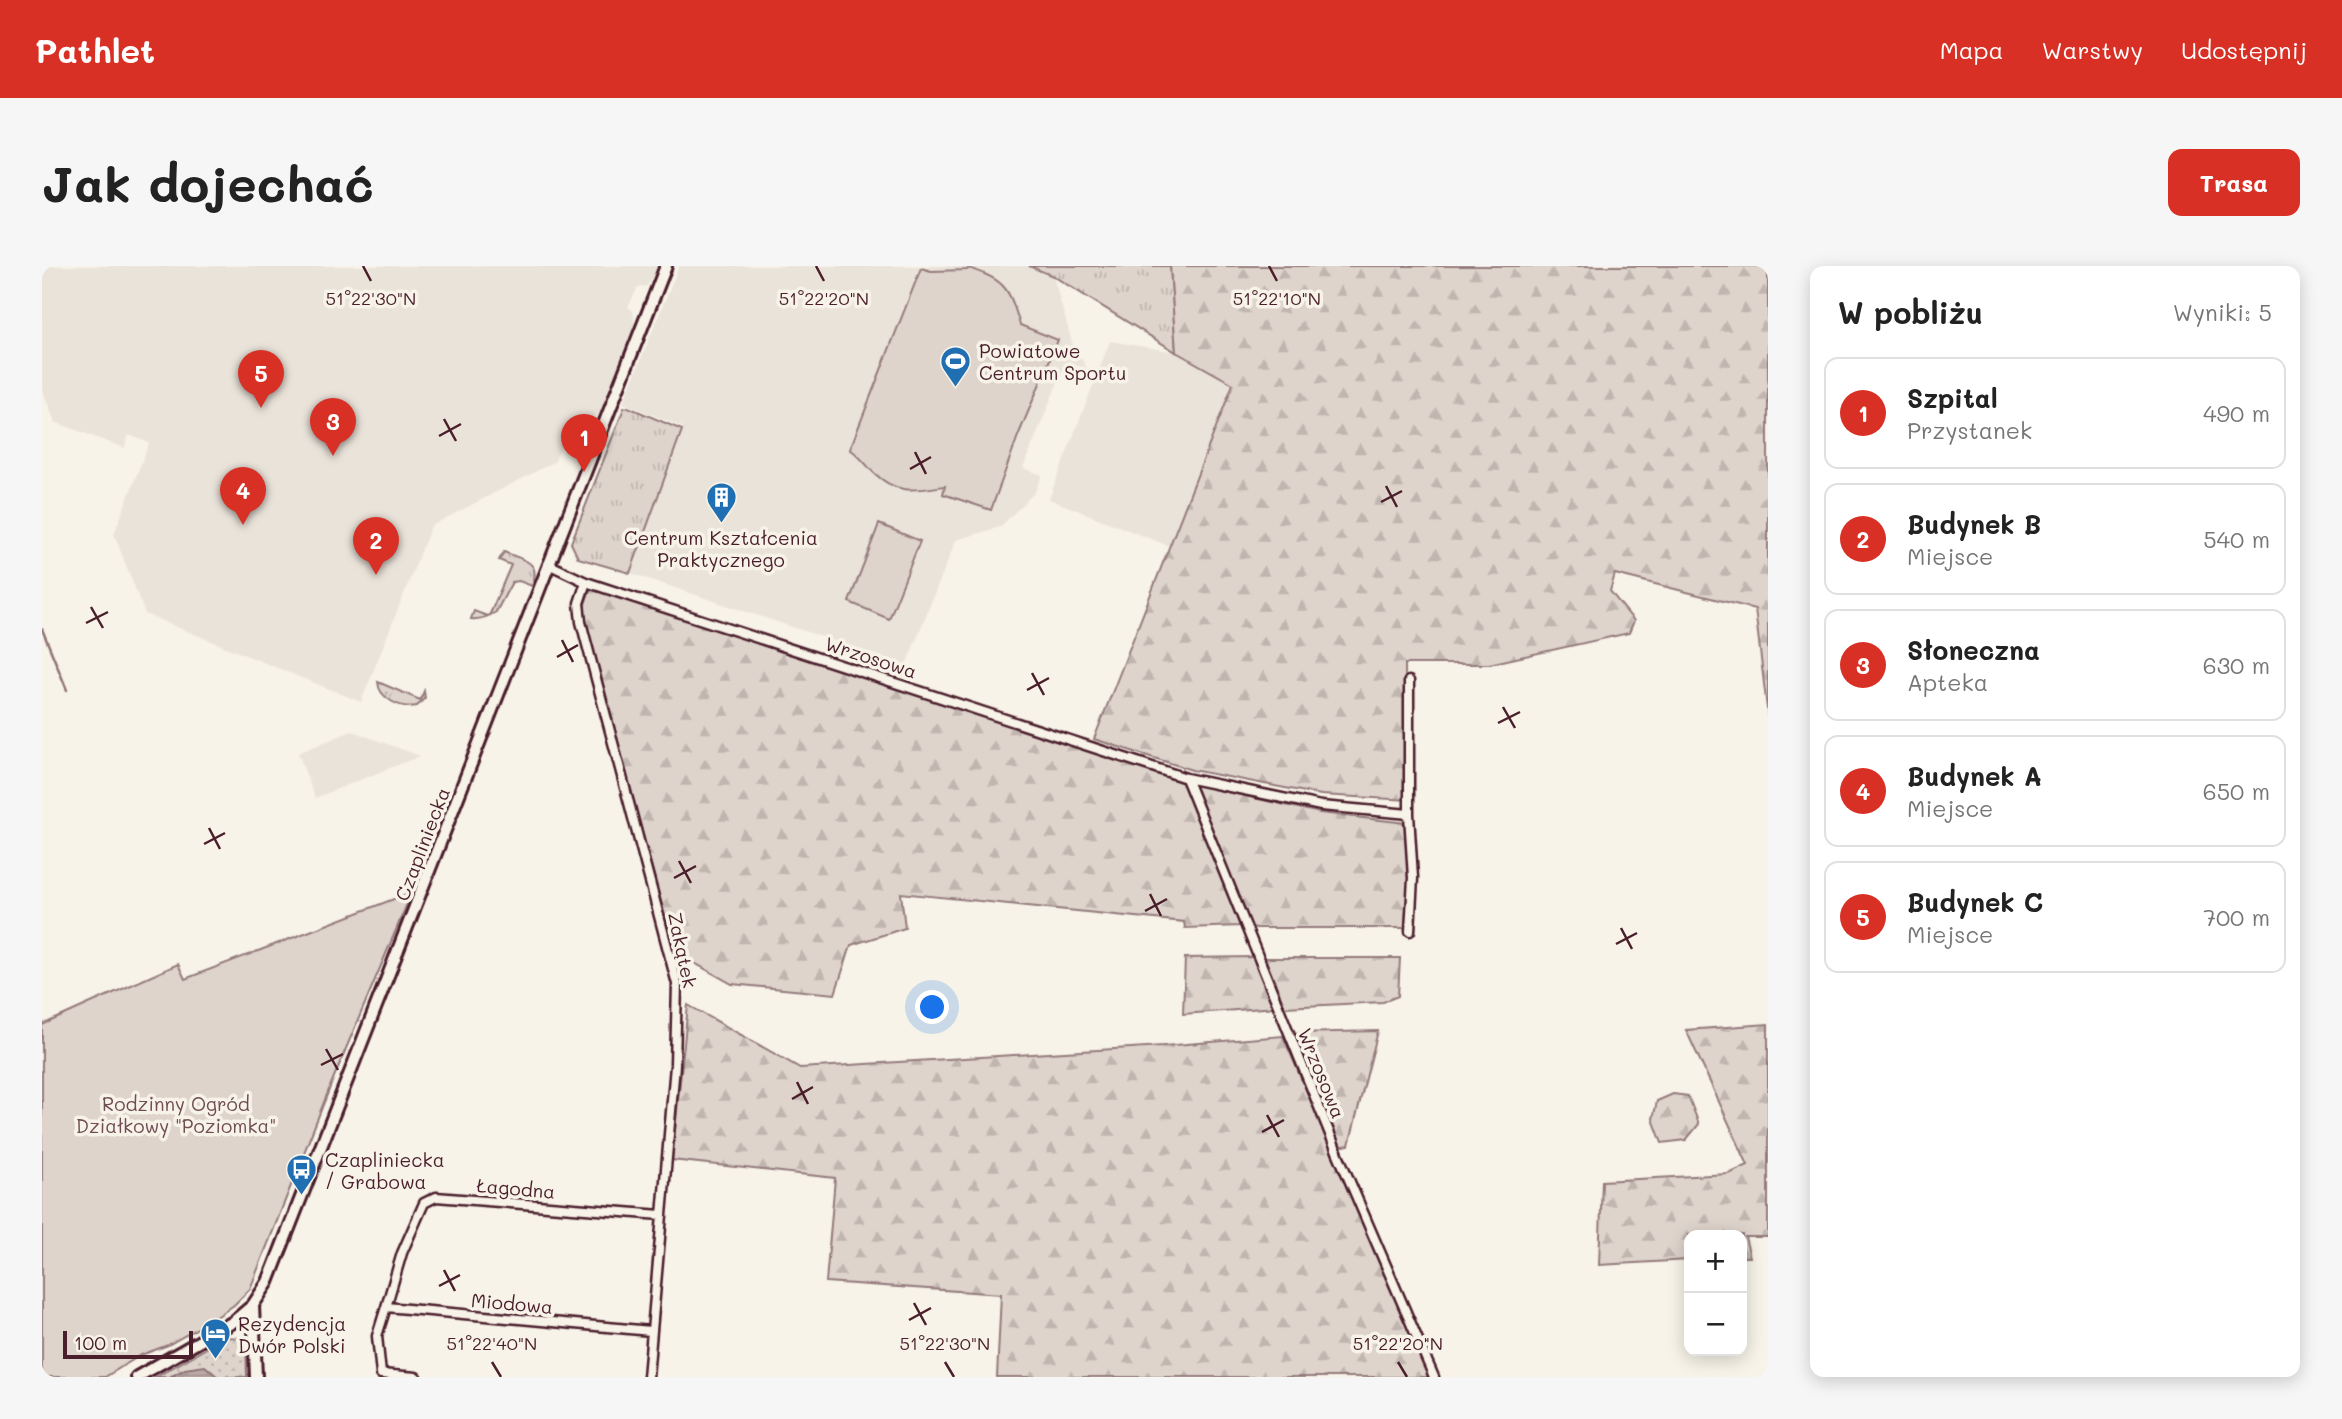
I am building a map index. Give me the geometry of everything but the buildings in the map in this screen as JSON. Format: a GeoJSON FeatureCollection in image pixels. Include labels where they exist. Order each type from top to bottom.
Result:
{"type":"FeatureCollection","features":[{"type":"Feature","properties":{"kind":"main road","name":"Czapliniecka"},"geometry":{"type":"LineString","coordinates":[[137,1377],[225,1326],[253,1305],[268,1282],[666,266]]}},
{"type":"Feature","properties":{"kind":"main road"},"geometry":{"type":"LineString","coordinates":[[253,1305],[257,1377]]}},
{"type":"Feature","properties":{"kind":"street","name":"Wrzosowa"},"geometry":{"type":"LineString","coordinates":[[548,564],[586,582],[1186,778],[1321,806],[1409,814]]}},
{"type":"Feature","properties":{"kind":"street","name":"Zakątek"},"geometry":{"type":"LineString","coordinates":[[586,582],[579,603],[581,622],[677,984],[677,1035],[648,1377]]}},
{"type":"Feature","properties":{"kind":"street"},"geometry":{"type":"LineString","coordinates":[[1409,681],[1412,878],[1410,932]]}},
{"type":"Feature","properties":{"kind":"street","name":"Wrzosowa"},"geometry":{"type":"LineString","coordinates":[[1186,778],[1338,1154],[1434,1377]]}},
{"type":"Feature","properties":{"kind":"street","name":"Łagodna"},"geometry":{"type":"LineString","coordinates":[[386,1307],[402,1253],[424,1203],[436,1197],[661,1215]]}},
{"type":"Feature","properties":{"kind":"street"},"geometry":{"type":"LineString","coordinates":[[386,1307],[377,1336],[381,1376],[416,1377]]}},
{"type":"Feature","properties":{"kind":"street","name":"Miodowa"},"geometry":{"type":"LineString","coordinates":[[386,1307],[651,1331]]}},
{"type":"Feature","properties":{"kind":"shaded area"},"geometry":{"type":"Polygon","coordinates":[[[42,266],[660,266],[647,286],[638,287],[628,307],[633,311],[635,325],[600,412],[567,435],[554,462],[431,526],[361,702],[145,614],[114,534],[149,443],[129,435],[124,448],[55,422],[42,389],[42,266]]]}},
{"type":"Feature","properties":{"kind":"shaded area"},"geometry":{"type":"Polygon","coordinates":[[[679,266],[1029,266],[1053,276],[1072,342],[1087,369],[1066,362],[1023,468],[1042,475],[1035,492],[1000,527],[956,540],[906,665],[630,573],[682,427],[623,403],[679,266]]]}},
{"type":"Feature","properties":{"kind":"shaded area"},"geometry":{"type":"Polygon","coordinates":[[[1110,341],[1176,352],[1233,383],[1169,546],[1049,499],[1110,341]]]}},
{"type":"Feature","properties":{"kind":"shaded area"},"geometry":{"type":"Polygon","coordinates":[[[352,731],[420,756],[315,798],[298,753],[352,731]]]}},
{"type":"Feature","properties":{"kind":"shaded area"},"geometry":{"type":"Polygon","coordinates":[[[205,1366],[218,1377],[170,1377],[185,1369],[205,1366]]]}},
{"type":"Feature","properties":{"kind":"green space"},"geometry":{"type":"Polygon","coordinates":[[[1029,266],[1170,266],[1176,352],[1053,276],[1029,266]]]}},
{"type":"Feature","properties":{"kind":"green space"},"geometry":{"type":"Polygon","coordinates":[[[1170,266],[1768,266],[1768,717],[1755,609],[1615,574],[1610,591],[1634,621],[1629,633],[1489,664],[1405,664],[1409,800],[1321,795],[1192,770],[1094,739],[1233,384],[1176,352],[1170,266]]]}},
{"type":"Feature","properties":{"kind":"green space","name":"Powiatowe Centrum Sportu"},"geometry":{"type":"Polygon","coordinates":[[[921,268],[931,271],[969,268],[991,277],[1009,294],[1020,325],[1058,340],[991,510],[943,494],[945,486],[907,490],[891,485],[882,480],[850,449],[921,268]]]}},
{"type":"Feature","properties":{"kind":"green space"},"geometry":{"type":"Polygon","coordinates":[[[628,407],[682,430],[630,573],[578,558],[571,543],[624,408],[628,407]]]}},
{"type":"Feature","properties":{"kind":"green space"},"geometry":{"type":"Polygon","coordinates":[[[879,524],[920,541],[889,619],[849,602],[879,524]]]}},
{"type":"Feature","properties":{"kind":"green space"},"geometry":{"type":"Polygon","coordinates":[[[504,552],[533,566],[535,571],[532,586],[519,581],[512,582],[496,612],[484,618],[471,619],[474,611],[487,616],[490,614],[511,565],[499,560],[504,552]]]}},
{"type":"Feature","properties":{"kind":"green space"},"geometry":{"type":"Polygon","coordinates":[[[591,587],[1182,781],[1240,926],[1185,928],[1184,922],[901,893],[905,928],[851,945],[835,994],[732,984],[675,952],[585,624],[585,604],[591,587]]]}},
{"type":"Feature","properties":{"kind":"green space"},"geometry":{"type":"Polygon","coordinates":[[[378,682],[420,700],[424,691],[425,698],[417,706],[411,707],[392,702],[382,693],[378,682]]]}},
{"type":"Feature","properties":{"kind":"green space"},"geometry":{"type":"Polygon","coordinates":[[[1193,784],[1320,813],[1406,823],[1409,873],[1405,928],[1252,928],[1193,784]]]}},
{"type":"Feature","properties":{"kind":"green space","name":"Rodzinny Ogród Działkowy \"Poziomka\""},"geometry":{"type":"Polygon","coordinates":[[[412,892],[334,1077],[250,1289],[234,1305],[215,1318],[168,1345],[141,1355],[105,1377],[42,1377],[42,1025],[178,964],[185,979],[412,892]]]}},
{"type":"Feature","properties":{"kind":"green space"},"geometry":{"type":"Polygon","coordinates":[[[1253,957],[1276,1007],[1183,1014],[1185,958],[1253,957]]]}},
{"type":"Feature","properties":{"kind":"green space"},"geometry":{"type":"Polygon","coordinates":[[[1265,958],[1400,958],[1398,996],[1383,1002],[1285,1007],[1265,958]]]}},
{"type":"Feature","properties":{"kind":"green space"},"geometry":{"type":"Polygon","coordinates":[[[688,1005],[800,1068],[1283,1036],[1429,1377],[997,1377],[1001,1294],[826,1282],[835,1178],[672,1160],[688,1005]]]}},
{"type":"Feature","properties":{"kind":"green space"},"geometry":{"type":"Polygon","coordinates":[[[1768,1024],[1768,1237],[1747,1237],[1747,1230],[1684,1230],[1684,1260],[1599,1265],[1602,1181],[1729,1174],[1748,1165],[1686,1030],[1768,1024]]]}},
{"type":"Feature","properties":{"kind":"green space"},"geometry":{"type":"Polygon","coordinates":[[[1378,1031],[1349,1145],[1339,1147],[1296,1033],[1378,1031]]]}},
{"type":"Feature","properties":{"kind":"green space"},"geometry":{"type":"Polygon","coordinates":[[[1673,1094],[1688,1096],[1699,1124],[1686,1140],[1662,1143],[1653,1119],[1657,1101],[1673,1094]]]}},
{"type":"Feature","properties":{"kind":"green space","name":"Rezydencja Dwór Polski"},"geometry":{"type":"Polygon","coordinates":[[[226,1337],[241,1338],[246,1345],[247,1377],[156,1377],[226,1337]]]}},
{"type":"Feature","properties":{"kind":"waterway"},"geometry":{"type":"LineString","coordinates":[[42,629],[67,690]]}},
{"type":"Feature","properties":{"kind":"place","name":"Powiatowe Centrum Sportu"},"geometry":{"type":"Point","coordinates":[956,388]}},
{"type":"Feature","properties":{"kind":"place","name":"Budynek C"},"geometry":{"type":"Point","coordinates":[261,408]}},
{"type":"Feature","properties":{"kind":"place","name":"Słoneczna"},"geometry":{"type":"Point","coordinates":[333,456]}},
{"type":"Feature","properties":{"kind":"place","name":"Szpital"},"geometry":{"type":"Point","coordinates":[584,472]}},
{"type":"Feature","properties":{"kind":"place","name":"Budynek A"},"geometry":{"type":"Point","coordinates":[243,525]}},
{"type":"Feature","properties":{"kind":"place","name":"Centrum Kształcenia Praktycznego"},"geometry":{"type":"Point","coordinates":[721,525]}},
{"type":"Feature","properties":{"kind":"place","name":"Budynek B"},"geometry":{"type":"Point","coordinates":[376,575]}},
{"type":"Feature","properties":{"kind":"place","name":"Czapliniecka / Grabowa"},"geometry":{"type":"Point","coordinates":[302,1197]}},
{"type":"Feature","properties":{"kind":"place","name":"Rezydencja Dwór Polski"},"geometry":{"type":"Point","coordinates":[215,1361]}}]}
